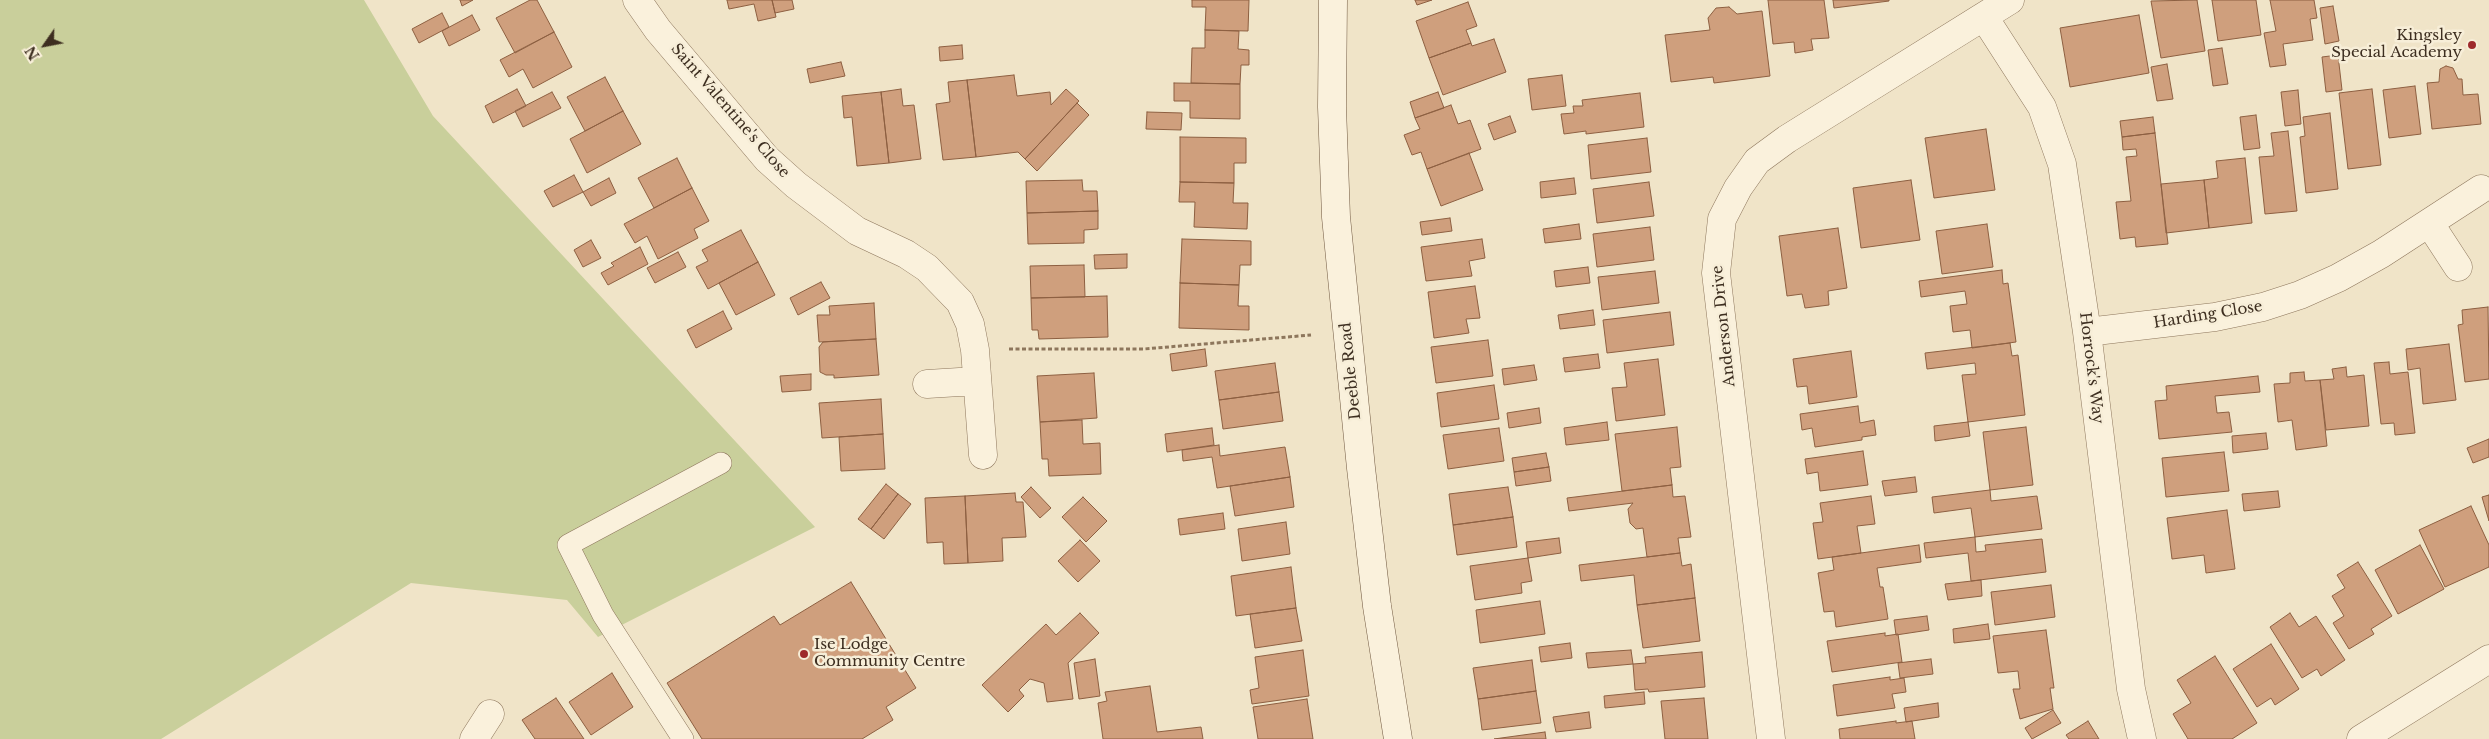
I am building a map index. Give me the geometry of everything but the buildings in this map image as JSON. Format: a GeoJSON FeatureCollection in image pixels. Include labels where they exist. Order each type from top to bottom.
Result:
{"type":"FeatureCollection","features":[{"type":"Feature","properties":{"kind":"street","name":"Saint Valentine's Close"},"geometry":{"type":"LineString","coordinates":[[638,0],[658,30],[767,158],[796,185],[857,231],[906,254],[944,283],[960,302],[970,324],[975,350],[982,455]]}},
{"type":"Feature","properties":{"kind":"street","name":"Deeble Road"},"geometry":{"type":"LineString","coordinates":[[1333,0],[1332,107],[1336,217],[1377,606],[1398,739]]}},
{"type":"Feature","properties":{"kind":"street","name":"Anderson Drive"},"geometry":{"type":"LineString","coordinates":[[1771,739],[1716,273],[1722,219],[1738,188],[1757,161],[1787,139],[2010,0]]}},
{"type":"Feature","properties":{"kind":"street","name":"Horrock's Way"},"geometry":{"type":"LineString","coordinates":[[1984,17],[2042,107],[2062,164],[2087,332],[2132,689],[2142,739]]}},
{"type":"Feature","properties":{"kind":"street","name":"Harding Close"},"geometry":{"type":"LineString","coordinates":[[2087,332],[2214,317],[2263,308],[2338,278],[2430,224],[2481,188]]}},
{"type":"Feature","properties":{"kind":"street"},"geometry":{"type":"LineString","coordinates":[[2430,224],[2458,267]]}},
{"type":"Feature","properties":{"kind":"street"},"geometry":{"type":"LineString","coordinates":[[927,384],[976,381]]}},
{"type":"Feature","properties":{"kind":"street"},"geometry":{"type":"LineString","coordinates":[[2361,739],[2486,666]]}},
{"type":"Feature","properties":{"kind":"street"},"geometry":{"type":"LineString","coordinates":[[474,739],[490,714]]}},
{"type":"Feature","properties":{"kind":"lane"},"geometry":{"type":"LineString","coordinates":[[682,739],[603,615],[568,545],[721,463]]}},
{"type":"Feature","properties":{"kind":"path"},"geometry":{"type":"LineString","coordinates":[[975,350],[1144,349],[1311,335]]}},
{"type":"Feature","properties":{"kind":"green space"},"geometry":{"type":"Polygon","coordinates":[[[0,0],[364,0],[433,116],[815,527],[598,637],[567,600],[411,583],[161,739],[0,739],[0,0]]]}},
{"type":"Feature","properties":{"kind":"place","name":"Kingsley Special Academy"},"geometry":{"type":"Point","coordinates":[2472,45]}},
{"type":"Feature","properties":{"kind":"place","name":"Ise Lodge Community Centre"},"geometry":{"type":"Point","coordinates":[804,654]}}]}
